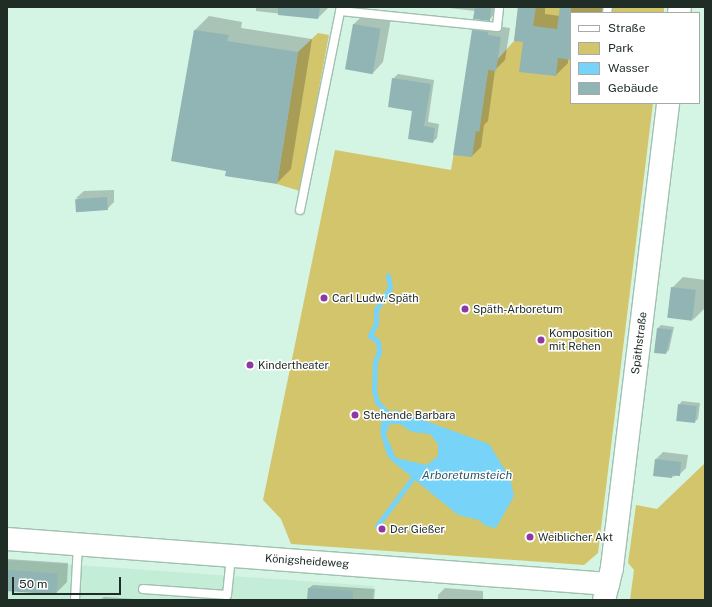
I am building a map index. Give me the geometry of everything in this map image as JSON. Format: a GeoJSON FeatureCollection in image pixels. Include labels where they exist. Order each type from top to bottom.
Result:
{"type":"FeatureCollection","features":[{"type":"Feature","properties":{"kind":"street","name":"Späthstraße"},"geometry":{"type":"LineString","coordinates":[[606,592],[668,104]]}},
{"type":"Feature","properties":{"kind":"street","name":"Königsheideweg"},"geometry":{"type":"LineString","coordinates":[[7,539],[231,556],[606,592]]}},
{"type":"Feature","properties":{"kind":"lane"},"geometry":{"type":"LineString","coordinates":[[300,210],[340,9],[497,27],[499,7]]}},
{"type":"Feature","properties":{"kind":"lane"},"geometry":{"type":"LineString","coordinates":[[75,600],[78,544]]}},
{"type":"Feature","properties":{"kind":"lane"},"geometry":{"type":"LineString","coordinates":[[143,589],[227,595],[231,556]]}},
{"type":"Feature","properties":{"kind":"shaded area"},"geometry":{"type":"Polygon","coordinates":[[[7,560],[374,586],[372,600],[7,600],[7,560]]]}},
{"type":"Feature","properties":{"kind":"green space","name":"Späth-Arboretum"},"geometry":{"type":"Polygon","coordinates":[[[518,7],[664,7],[664,12],[570,12],[570,104],[653,104],[598,553],[584,565],[291,544],[281,519],[263,500],[335,150],[451,170],[458,129],[479,131],[488,70],[514,41],[518,7]]]}},
{"type":"Feature","properties":{"kind":"green space"},"geometry":{"type":"Polygon","coordinates":[[[318,33],[329,35],[300,191],[277,184],[298,52],[318,33]]]}},
{"type":"Feature","properties":{"kind":"green space"},"geometry":{"type":"Polygon","coordinates":[[[705,463],[705,600],[630,600],[634,570],[628,563],[636,505],[657,509],[705,463]]]}},
{"type":"Feature","properties":{"kind":"water","name":"Arboretumsteich"},"geometry":{"type":"Polygon","coordinates":[[[395,410],[489,444],[510,478],[514,496],[496,528],[486,526],[479,520],[458,515],[392,461],[387,455],[380,432],[382,418],[395,410]],[[400,424],[389,425],[386,435],[396,458],[427,465],[438,456],[438,444],[430,434],[412,432],[400,424]]]}},
{"type":"Feature","properties":{"kind":"building"},"geometry":{"type":"Polygon","coordinates":[[[278,7],[320,7],[318,19],[278,15],[278,7]]]}},
{"type":"Feature","properties":{"kind":"building"},"geometry":{"type":"Polygon","coordinates":[[[475,7],[491,7],[490,21],[473,19],[475,7]]]}},
{"type":"Feature","properties":{"kind":"building"},"geometry":{"type":"Polygon","coordinates":[[[518,7],[536,7],[533,26],[557,29],[560,7],[571,7],[570,60],[558,58],[556,76],[519,72],[523,42],[514,41],[518,7]]]}},
{"type":"Feature","properties":{"kind":"building"},"geometry":{"type":"Polygon","coordinates":[[[353,24],[381,29],[373,74],[345,69],[353,24]]]}},
{"type":"Feature","properties":{"kind":"building"},"geometry":{"type":"Polygon","coordinates":[[[194,30],[229,35],[227,41],[298,52],[277,184],[225,176],[226,171],[171,161],[194,30]]]}},
{"type":"Feature","properties":{"kind":"building"},"geometry":{"type":"Polygon","coordinates":[[[472,30],[488,32],[488,35],[501,37],[496,71],[488,70],[479,132],[476,131],[472,157],[453,155],[472,30]]]}},
{"type":"Feature","properties":{"kind":"building"},"geometry":{"type":"Polygon","coordinates":[[[392,78],[431,84],[424,126],[435,128],[433,143],[408,139],[412,111],[388,107],[392,78]]]}},
{"type":"Feature","properties":{"kind":"building"},"geometry":{"type":"Polygon","coordinates":[[[107,197],[108,210],[76,212],[75,199],[107,197]]]}},
{"type":"Feature","properties":{"kind":"building"},"geometry":{"type":"Polygon","coordinates":[[[671,287],[696,290],[692,321],[667,318],[671,287]]]}},
{"type":"Feature","properties":{"kind":"building"},"geometry":{"type":"Polygon","coordinates":[[[657,328],[672,330],[666,354],[654,353],[657,328]]]}},
{"type":"Feature","properties":{"kind":"building"},"geometry":{"type":"Polygon","coordinates":[[[678,404],[697,406],[695,423],[676,421],[678,404]]]}},
{"type":"Feature","properties":{"kind":"building"},"geometry":{"type":"Polygon","coordinates":[[[655,459],[681,462],[680,476],[672,475],[672,478],[653,476],[655,459]]]}},
{"type":"Feature","properties":{"kind":"building"},"geometry":{"type":"Polygon","coordinates":[[[7,570],[58,574],[56,595],[7,591],[7,570]]]}},
{"type":"Feature","properties":{"kind":"building"},"geometry":{"type":"Polygon","coordinates":[[[308,588],[353,591],[353,600],[307,600],[308,588]]]}},
{"type":"Feature","properties":{"kind":"waterway"},"geometry":{"type":"LineString","coordinates":[[388,276],[390,288],[376,310],[376,323],[370,336],[378,342],[379,352],[375,362],[374,391],[377,402],[388,414]]}},
{"type":"Feature","properties":{"kind":"waterway"},"geometry":{"type":"LineString","coordinates":[[377,526],[412,479]]}},
{"type":"Feature","properties":{"kind":"place","name":"Carl Ludw. Späth"},"geometry":{"type":"Point","coordinates":[324,298]}},
{"type":"Feature","properties":{"kind":"place","name":"Späth-Arboretum"},"geometry":{"type":"Point","coordinates":[465,309]}},
{"type":"Feature","properties":{"kind":"place","name":"Komposition mit Rehen"},"geometry":{"type":"Point","coordinates":[541,340]}},
{"type":"Feature","properties":{"kind":"place","name":"Kindertheater"},"geometry":{"type":"Point","coordinates":[250,365]}},
{"type":"Feature","properties":{"kind":"place","name":"Stehende Barbara"},"geometry":{"type":"Point","coordinates":[355,415]}},
{"type":"Feature","properties":{"kind":"place","name":"Der Gießer"},"geometry":{"type":"Point","coordinates":[382,529]}},
{"type":"Feature","properties":{"kind":"place","name":"Weiblicher Akt"},"geometry":{"type":"Point","coordinates":[530,537]}}]}
